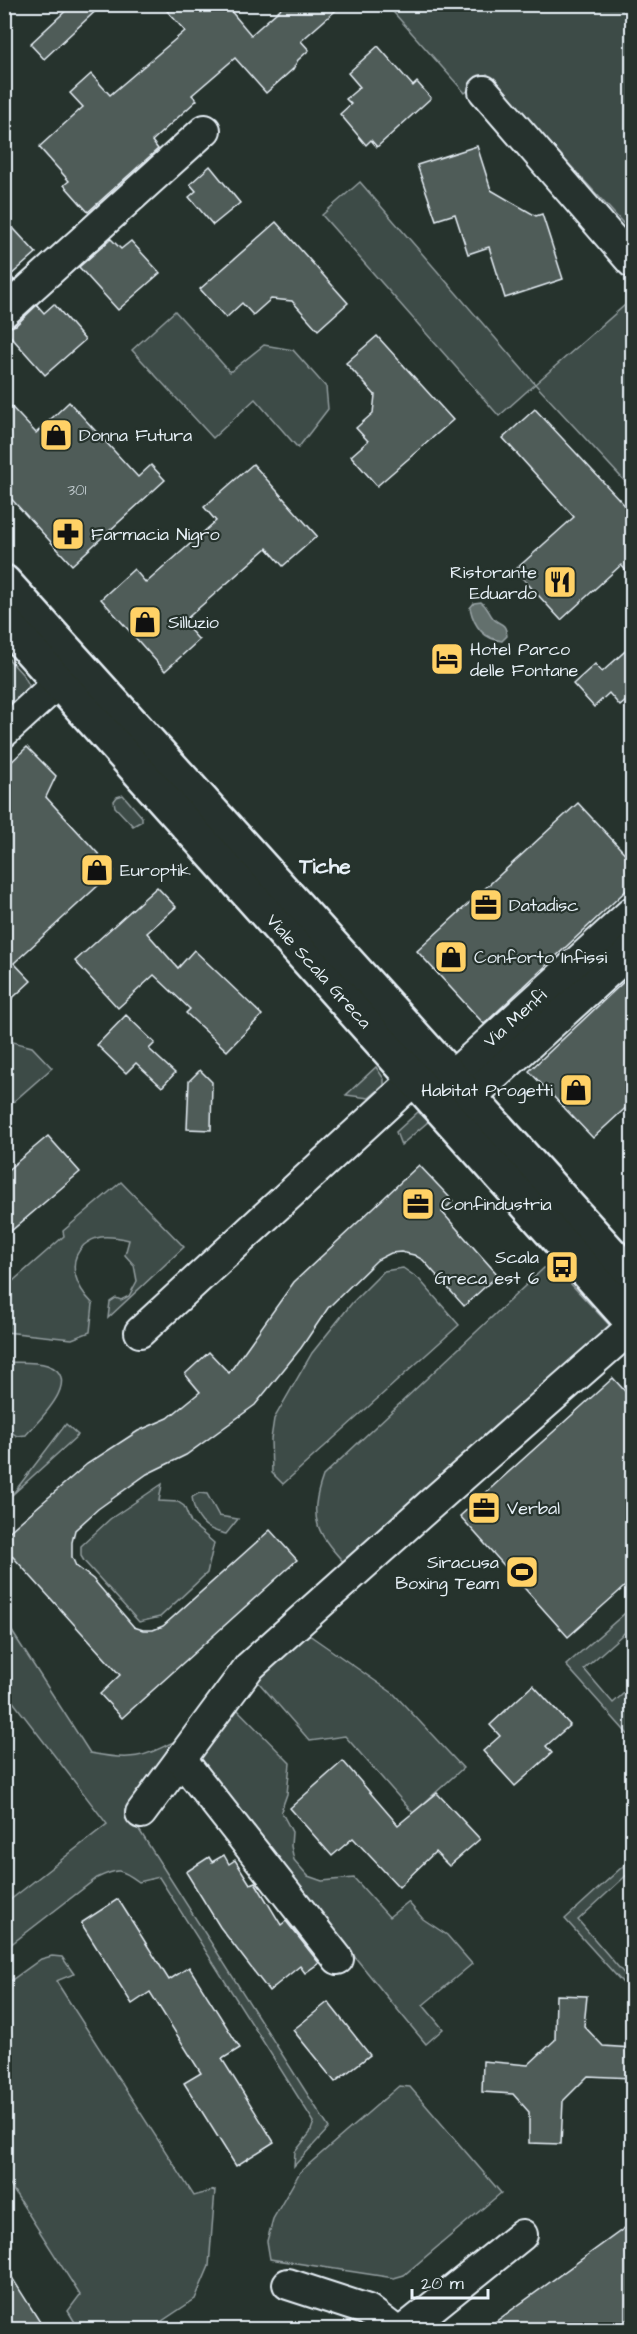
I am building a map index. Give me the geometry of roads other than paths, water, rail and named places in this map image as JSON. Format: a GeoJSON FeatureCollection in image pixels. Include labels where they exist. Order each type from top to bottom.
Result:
{"type":"FeatureCollection","features":[{"type":"Feature","properties":{"kind":"main road","name":"Viale Scala Greca"},"geometry":{"type":"LineString","coordinates":[[4,582],[633,1277]]}},
{"type":"Feature","properties":{"kind":"main road","name":"Viale Scala Greca"},"geometry":{"type":"LineString","coordinates":[[4,621],[633,1325]]}},
{"type":"Feature","properties":{"kind":"street"},"geometry":{"type":"LineString","coordinates":[[484,91],[633,262]]}},
{"type":"Feature","properties":{"kind":"street"},"geometry":{"type":"LineString","coordinates":[[4,312],[206,130]]}},
{"type":"Feature","properties":{"kind":"street"},"geometry":{"type":"LineString","coordinates":[[4,732],[60,681]]}},
{"type":"Feature","properties":{"kind":"street","name":"Via Menfi"},"geometry":{"type":"LineString","coordinates":[[461,1087],[633,912]]}},
{"type":"Feature","properties":{"kind":"street","name":"Via Menfi"},"geometry":{"type":"LineString","coordinates":[[461,1087],[633,950]]}},
{"type":"Feature","properties":{"kind":"street"},"geometry":{"type":"LineString","coordinates":[[140,1332],[415,1079]]}},
{"type":"Feature","properties":{"kind":"street"},"geometry":{"type":"LineString","coordinates":[[141,1813],[249,1667],[633,1325]]}},
{"type":"Feature","properties":{"kind":"street"},"geometry":{"type":"LineString","coordinates":[[181,1759],[338,1959]]}},
{"type":"Feature","properties":{"kind":"street"},"geometry":{"type":"LineString","coordinates":[[404,2330],[522,2235]]}},
{"type":"Feature","properties":{"kind":"street"},"geometry":{"type":"LineString","coordinates":[[288,2284],[368,2310],[394,2330]]}},
{"type":"Feature","properties":{"kind":"place","name":"Donna Futura"},"geometry":{"type":"Point","coordinates":[56,435]}},
{"type":"Feature","properties":{"kind":"place","name":"Farmacia Nigro"},"geometry":{"type":"Point","coordinates":[68,534]}},
{"type":"Feature","properties":{"kind":"place","name":"Ristorante Eduardo"},"geometry":{"type":"Point","coordinates":[560,582]}},
{"type":"Feature","properties":{"kind":"place","name":"Silluzio"},"geometry":{"type":"Point","coordinates":[145,622]}},
{"type":"Feature","properties":{"kind":"place","name":"Hotel Parco delle Fontane"},"geometry":{"type":"Point","coordinates":[447,659]}},
{"type":"Feature","properties":{"kind":"place","name":"Europtik"},"geometry":{"type":"Point","coordinates":[97,870]}},
{"type":"Feature","properties":{"kind":"place","name":"Datadisc"},"geometry":{"type":"Point","coordinates":[486,905]}},
{"type":"Feature","properties":{"kind":"place","name":"Conforto Infissi"},"geometry":{"type":"Point","coordinates":[451,957]}},
{"type":"Feature","properties":{"kind":"place","name":"Habitat Progetti"},"geometry":{"type":"Point","coordinates":[576,1090]}},
{"type":"Feature","properties":{"kind":"place","name":"Confindustria"},"geometry":{"type":"Point","coordinates":[418,1204]}},
{"type":"Feature","properties":{"kind":"place","name":"Scala Greca est 6"},"geometry":{"type":"Point","coordinates":[562,1267]}},
{"type":"Feature","properties":{"kind":"place","name":"Verbal"},"geometry":{"type":"Point","coordinates":[484,1508]}},
{"type":"Feature","properties":{"kind":"place","name":"Siracusa Boxing Team"},"geometry":{"type":"Point","coordinates":[522,1572]}},
{"type":"Feature","properties":{"kind":"district","name":"Tiche"},"geometry":{"type":"Point","coordinates":[325,866]}}]}
